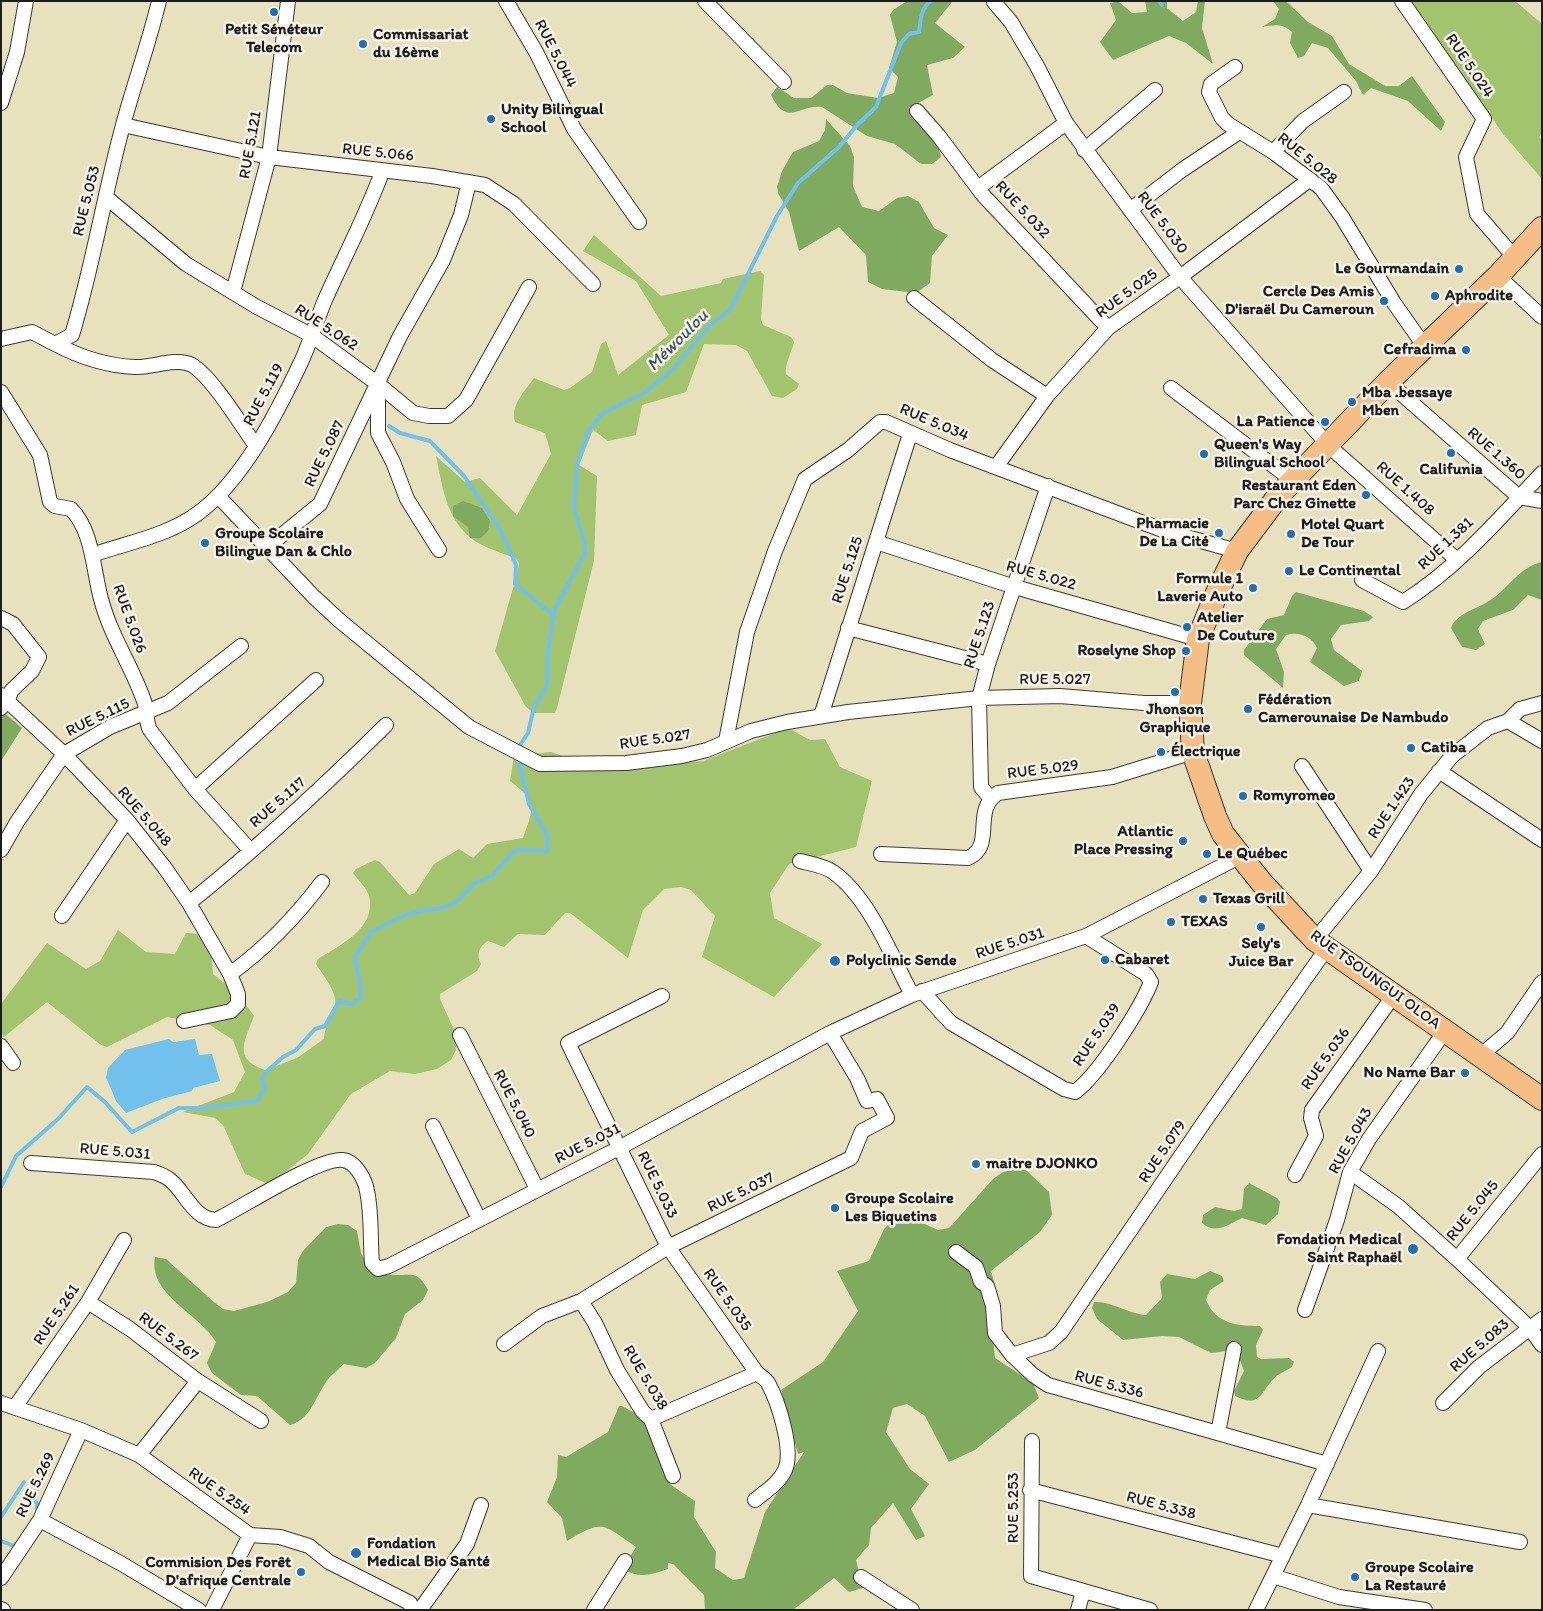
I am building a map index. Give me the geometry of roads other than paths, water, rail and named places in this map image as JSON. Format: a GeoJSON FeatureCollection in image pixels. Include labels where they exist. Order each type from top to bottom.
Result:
{"type":"FeatureCollection","features":[{"type":"Feature","properties":{"kind":"main road","name":"RUE TSOUNGUI OLOA"},"geometry":{"type":"LineString","coordinates":[[1542,228],[1498,276],[1388,382],[1328,446],[1292,480],[1237,551],[1198,639],[1190,703],[1193,752],[1223,834],[1239,857],[1321,944],[1542,1099]]}},
{"type":"Feature","properties":{"kind":"street"},"geometry":{"type":"LineString","coordinates":[[1,103],[17,52],[26,1]]}},
{"type":"Feature","properties":{"kind":"street","name":"RUE 5.053"},"geometry":{"type":"LineString","coordinates":[[55,344],[72,335],[85,293],[92,253],[107,198],[123,124],[149,44],[159,1]]}},
{"type":"Feature","properties":{"kind":"street","name":"RUE 5.121"},"geometry":{"type":"LineString","coordinates":[[233,292],[269,158],[288,1]]}},
{"type":"Feature","properties":{"kind":"street","name":"RUE 5.044"},"geometry":{"type":"LineString","coordinates":[[506,1],[536,52],[574,129],[639,222]]}},
{"type":"Feature","properties":{"kind":"street"},"geometry":{"type":"LineString","coordinates":[[705,1],[784,82]]}},
{"type":"Feature","properties":{"kind":"street","name":"RUE 5.024"},"geometry":{"type":"LineString","coordinates":[[1402,1],[1484,119],[1466,156],[1477,214],[1515,258]]}},
{"type":"Feature","properties":{"kind":"street","name":"RUE 5.030"},"geometry":{"type":"LineString","coordinates":[[994,2],[1011,22],[1037,66],[1066,123],[1084,150],[1180,277],[1328,446]]}},
{"type":"Feature","properties":{"kind":"street","name":"RUE 5.028"},"geometry":{"type":"LineString","coordinates":[[1235,67],[1211,84],[1209,92],[1222,118],[1239,132],[1273,152],[1321,188],[1394,303],[1425,347]]}},
{"type":"Feature","properties":{"kind":"street"},"geometry":{"type":"LineString","coordinates":[[1084,150],[1155,90]]}},
{"type":"Feature","properties":{"kind":"street"},"geometry":{"type":"LineString","coordinates":[[1273,152],[1303,121],[1344,92]]}},
{"type":"Feature","properties":{"kind":"street","name":"RUE 5.032"},"geometry":{"type":"LineString","coordinates":[[917,111],[938,135],[978,188],[1108,328]]}},
{"type":"Feature","properties":{"kind":"street"},"geometry":{"type":"LineString","coordinates":[[978,188],[1066,123]]}},
{"type":"Feature","properties":{"kind":"street","name":"RUE 5.066"},"geometry":{"type":"LineString","coordinates":[[123,124],[269,158],[485,185],[514,204],[593,284]]}},
{"type":"Feature","properties":{"kind":"street"},"geometry":{"type":"LineString","coordinates":[[1130,210],[1182,170],[1239,132]]}},
{"type":"Feature","properties":{"kind":"street","name":"RUE 5.119"},"geometry":{"type":"LineString","coordinates":[[92,555],[179,526],[203,510],[218,496],[256,446],[303,358],[311,335],[368,209],[382,172]]}},
{"type":"Feature","properties":{"kind":"street","name":"RUE 5.025"},"geometry":{"type":"LineString","coordinates":[[996,467],[1047,396],[1108,328],[1180,277],[1309,180]]}},
{"type":"Feature","properties":{"kind":"street","name":"RUE 5.087"},"geometry":{"type":"LineString","coordinates":[[266,548],[320,504],[400,336],[443,260],[461,215],[469,182]]}},
{"type":"Feature","properties":{"kind":"street","name":"RUE 5.062"},"geometry":{"type":"LineString","coordinates":[[107,198],[186,264],[257,307],[311,335],[378,384]]}},
{"type":"Feature","properties":{"kind":"street"},"geometry":{"type":"LineString","coordinates":[[1498,276],[1542,317]]}},
{"type":"Feature","properties":{"kind":"street"},"geometry":{"type":"LineString","coordinates":[[378,384],[413,413],[429,416],[448,416],[466,400],[529,287]]}},
{"type":"Feature","properties":{"kind":"street"},"geometry":{"type":"LineString","coordinates":[[914,298],[992,360],[1047,396]]}},
{"type":"Feature","properties":{"kind":"street"},"geometry":{"type":"LineString","coordinates":[[1,339],[32,332],[85,358],[119,365],[135,367],[182,362],[190,364],[209,381],[256,446]]}},
{"type":"Feature","properties":{"kind":"street","name":"RUE 1.360"},"geometry":{"type":"LineString","coordinates":[[1388,382],[1519,497],[1542,501]]}},
{"type":"Feature","properties":{"kind":"street"},"geometry":{"type":"LineString","coordinates":[[378,384],[378,434],[393,462],[407,499],[439,550]]}},
{"type":"Feature","properties":{"kind":"street"},"geometry":{"type":"LineString","coordinates":[[1171,388],[1292,480]]}},
{"type":"Feature","properties":{"kind":"street","name":"RUE 5.026"},"geometry":{"type":"LineString","coordinates":[[1,392],[40,455],[50,502],[55,506],[71,509],[78,516],[92,555],[108,622],[144,701],[146,720],[150,730],[195,789],[250,850]]}},
{"type":"Feature","properties":{"kind":"street","name":"RUE 5.034"},"geometry":{"type":"LineString","coordinates":[[726,741],[747,632],[775,551],[805,479],[848,450],[880,422],[886,422],[910,434],[1165,531],[1237,551]]}},
{"type":"Feature","properties":{"kind":"street","name":"RUE 5.125"},"geometry":{"type":"LineString","coordinates":[[821,716],[910,434]]}},
{"type":"Feature","properties":{"kind":"street","name":"RUE 1.408"},"geometry":{"type":"LineString","coordinates":[[1328,446],[1457,560]]}},
{"type":"Feature","properties":{"kind":"street","name":"RUE 1.381"},"geometry":{"type":"LineString","coordinates":[[1362,580],[1403,602],[1435,580],[1457,560],[1542,473]]}},
{"type":"Feature","properties":{"kind":"street","name":"RUE 5.123"},"geometry":{"type":"LineString","coordinates":[[990,798],[981,787],[979,698],[988,664],[1048,486]]}},
{"type":"Feature","properties":{"kind":"street","name":"RUE 5.027"},"geometry":{"type":"LineString","coordinates":[[218,496],[266,548],[340,621],[469,727],[540,764],[626,763],[682,756],[707,750],[750,731],[778,724],[821,716],[979,698],[1060,696],[1144,703],[1190,703]]}},
{"type":"Feature","properties":{"kind":"street","name":"RUE 5.022"},"geometry":{"type":"LineString","coordinates":[[876,542],[1015,587],[1198,639]]}},
{"type":"Feature","properties":{"kind":"street","name":"RUE 5.048"},"geometry":{"type":"LineString","coordinates":[[1,618],[13,624],[39,657],[32,671],[3,701],[64,754],[127,820],[165,868],[188,902],[230,974],[238,994],[238,1004],[231,1011],[184,1021]]}},
{"type":"Feature","properties":{"kind":"street"},"geometry":{"type":"LineString","coordinates":[[848,628],[988,664]]}},
{"type":"Feature","properties":{"kind":"street","name":"RUE 5.115"},"geometry":{"type":"LineString","coordinates":[[1,850],[16,822],[64,754],[110,727],[146,714],[168,703],[241,646]]}},
{"type":"Feature","properties":{"kind":"street"},"geometry":{"type":"LineString","coordinates":[[195,789],[316,680]]}},
{"type":"Feature","properties":{"kind":"street","name":"RUE 1.423"},"geometry":{"type":"LineString","coordinates":[[1321,944],[1439,770],[1468,742],[1488,728],[1508,721],[1520,709],[1542,703]]}},
{"type":"Feature","properties":{"kind":"street"},"geometry":{"type":"LineString","coordinates":[[1508,721],[1542,740]]}},
{"type":"Feature","properties":{"kind":"street","name":"RUE 5.117"},"geometry":{"type":"LineString","coordinates":[[188,902],[341,770],[386,725]]}},
{"type":"Feature","properties":{"kind":"street","name":"RUE 5.029"},"geometry":{"type":"LineString","coordinates":[[881,854],[968,858],[976,855],[982,842],[984,810],[990,798],[998,793],[1112,777],[1193,752]]}},
{"type":"Feature","properties":{"kind":"street"},"geometry":{"type":"LineString","coordinates":[[1302,766],[1371,870]]}},
{"type":"Feature","properties":{"kind":"street"},"geometry":{"type":"LineString","coordinates":[[1439,770],[1542,840]]}},
{"type":"Feature","properties":{"kind":"street"},"geometry":{"type":"LineString","coordinates":[[62,916],[127,820]]}},
{"type":"Feature","properties":{"kind":"street","name":"RUE 5.031"},"geometry":{"type":"LineString","coordinates":[[31,1163],[154,1172],[169,1180],[190,1205],[206,1219],[216,1220],[301,1174],[335,1160],[351,1162],[358,1170],[367,1190],[372,1263],[378,1269],[389,1266],[619,1148],[830,1033],[917,993],[1086,936],[1239,857]]}},
{"type":"Feature","properties":{"kind":"street"},"geometry":{"type":"LineString","coordinates":[[800,862],[819,865],[832,871],[858,897],[917,993]]}},
{"type":"Feature","properties":{"kind":"street"},"geometry":{"type":"LineString","coordinates":[[230,974],[267,945],[286,927],[322,882]]}},
{"type":"Feature","properties":{"kind":"street","name":"RUE 5.039"},"geometry":{"type":"LineString","coordinates":[[917,993],[951,1023],[1064,1089],[1076,1092],[1109,1054],[1151,982],[1146,974],[1086,936]]}},
{"type":"Feature","properties":{"kind":"street","name":"RUE 5.079"},"geometry":{"type":"LineString","coordinates":[[1012,1356],[1049,1343],[1061,1332],[1202,1126],[1321,944]]}},
{"type":"Feature","properties":{"kind":"street"},"geometry":{"type":"LineString","coordinates":[[1480,1056],[1507,1033],[1542,982]]}},
{"type":"Feature","properties":{"kind":"street","name":"RUE 5.036"},"geometry":{"type":"LineString","coordinates":[[1295,1175],[1316,1136],[1311,1118],[1312,1110],[1394,995]]}},
{"type":"Feature","properties":{"kind":"street","name":"RUE 5.033"},"geometry":{"type":"LineString","coordinates":[[662,996],[568,1043],[668,1247]]}},
{"type":"Feature","properties":{"kind":"street","name":"RUE 5.043"},"geometry":{"type":"LineString","coordinates":[[1305,1310],[1337,1220],[1350,1172],[1368,1139],[1445,1031]]}},
{"type":"Feature","properties":{"kind":"street","name":"RUE 5.037"},"geometry":{"type":"LineString","coordinates":[[504,1344],[542,1316],[581,1301],[668,1247],[851,1158],[862,1131],[888,1118],[877,1099],[868,1101],[830,1033]]}},
{"type":"Feature","properties":{"kind":"street","name":"RUE 5.040"},"geometry":{"type":"LineString","coordinates":[[460,1035],[538,1189]]}},
{"type":"Feature","properties":{"kind":"street"},"geometry":{"type":"LineString","coordinates":[[1,1046],[13,1063]]}},
{"type":"Feature","properties":{"kind":"street"},"geometry":{"type":"LineString","coordinates":[[433,1126],[479,1219]]}},
{"type":"Feature","properties":{"kind":"street","name":"RUE 5.045"},"geometry":{"type":"LineString","coordinates":[[1542,1154],[1457,1259],[1529,1327],[1542,1345]]}},
{"type":"Feature","properties":{"kind":"street"},"geometry":{"type":"LineString","coordinates":[[1350,1172],[1398,1206],[1457,1259]]}},
{"type":"Feature","properties":{"kind":"street","name":"RUE 5.261"},"geometry":{"type":"LineString","coordinates":[[15,1407],[88,1302],[124,1240]]}},
{"type":"Feature","properties":{"kind":"street","name":"RUE 5.035"},"geometry":{"type":"LineString","coordinates":[[668,1247],[757,1373],[768,1381],[786,1438],[786,1467],[780,1478],[755,1500]]}},
{"type":"Feature","properties":{"kind":"street","name":"RUE 5.336"},"geometry":{"type":"LineString","coordinates":[[956,1252],[976,1267],[981,1282],[987,1286],[992,1306],[995,1334],[1012,1356],[1032,1375],[1048,1385],[1327,1464]]}},
{"type":"Feature","properties":{"kind":"street","name":"RUE 5.038"},"geometry":{"type":"LineString","coordinates":[[581,1301],[617,1370],[643,1412],[651,1419],[673,1476]]}},
{"type":"Feature","properties":{"kind":"street","name":"RUE 5.267"},"geometry":{"type":"LineString","coordinates":[[88,1302],[130,1329],[198,1381],[139,1455]]}},
{"type":"Feature","properties":{"kind":"street","name":"RUE 5.083"},"geometry":{"type":"LineString","coordinates":[[1443,1403],[1479,1367],[1529,1327],[1542,1319]]}},
{"type":"Feature","properties":{"kind":"street"},"geometry":{"type":"LineString","coordinates":[[1218,1433],[1234,1349]]}},
{"type":"Feature","properties":{"kind":"street"},"geometry":{"type":"LineString","coordinates":[[1256,1610],[1308,1505],[1378,1351]]}},
{"type":"Feature","properties":{"kind":"street"},"geometry":{"type":"LineString","coordinates":[[651,1419],[757,1373]]}},
{"type":"Feature","properties":{"kind":"street"},"geometry":{"type":"LineString","coordinates":[[198,1381],[261,1421]]}},
{"type":"Feature","properties":{"kind":"street","name":"RUE 5.254"},"geometry":{"type":"LineString","coordinates":[[1,1404],[81,1430],[139,1455],[250,1535],[280,1536],[309,1546],[329,1562],[410,1603],[412,1610]]}},
{"type":"Feature","properties":{"kind":"street","name":"RUE 5.269"},"geometry":{"type":"LineString","coordinates":[[1,1578],[40,1520],[81,1430]]}},
{"type":"Feature","properties":{"kind":"street","name":"RUE 5.253"},"geometry":{"type":"LineString","coordinates":[[1032,1441],[1030,1490],[1031,1576],[1083,1591]]}},
{"type":"Feature","properties":{"kind":"street","name":"RUE 5.338"},"geometry":{"type":"LineString","coordinates":[[1030,1490],[1283,1556]]}},
{"type":"Feature","properties":{"kind":"street"},"geometry":{"type":"LineString","coordinates":[[420,1610],[467,1544],[481,1505]]}},
{"type":"Feature","properties":{"kind":"street"},"geometry":{"type":"LineString","coordinates":[[1308,1505],[1520,1542]]}},
{"type":"Feature","properties":{"kind":"street"},"geometry":{"type":"LineString","coordinates":[[40,1520],[122,1564],[200,1610]]}},
{"type":"Feature","properties":{"kind":"street"},"geometry":{"type":"LineString","coordinates":[[212,1610],[250,1535]]}},
{"type":"Feature","properties":{"kind":"street"},"geometry":{"type":"LineString","coordinates":[[594,1610],[625,1561]]}},
{"type":"Feature","properties":{"kind":"street"},"geometry":{"type":"LineString","coordinates":[[1273,1576],[1338,1604],[1425,1610]]}},
{"type":"Feature","properties":{"kind":"street"},"geometry":{"type":"LineString","coordinates":[[862,1577],[892,1604],[912,1610]]}},
{"type":"Feature","properties":{"kind":"street"},"geometry":{"type":"LineString","coordinates":[[1078,1610],[1083,1591],[1150,1610]]}},
{"type":"Feature","properties":{"kind":"water"},"geometry":{"type":"Polygon","coordinates":[[[169,1039],[173,1042],[195,1039],[199,1055],[212,1054],[220,1081],[193,1088],[192,1091],[162,1099],[126,1113],[116,1101],[106,1077],[108,1068],[125,1050],[169,1039]]]}},
{"type":"Feature","properties":{"kind":"waterway","name":"Méwoulou"},"geometry":{"type":"LineString","coordinates":[[518,748],[528,733],[534,707],[547,686],[548,650],[555,609],[585,553],[585,544],[574,508],[577,465],[589,430],[603,413],[644,393],[673,369],[711,324],[730,310],[777,216],[798,183],[839,147],[857,125],[876,107],[901,43],[909,34],[919,32],[923,11],[931,1]]}},
{"type":"Feature","properties":{"kind":"waterway"},"geometry":{"type":"LineString","coordinates":[[1159,1],[1162,5]]}},
{"type":"Feature","properties":{"kind":"waterway"},"geometry":{"type":"LineString","coordinates":[[389,426],[400,433],[430,441],[464,476],[500,529],[516,565],[515,584],[553,615]]}},
{"type":"Feature","properties":{"kind":"waterway","name":"Méwoulou"},"geometry":{"type":"LineString","coordinates":[[1,1187],[16,1156],[58,1119],[87,1087],[105,1102],[132,1132],[179,1108],[203,1108],[257,1101],[265,1088],[262,1078],[265,1073],[283,1057],[296,1050],[315,1029],[325,1026],[339,1001],[351,1004],[360,999],[361,990],[355,957],[371,932],[403,916],[442,908],[455,903],[474,884],[492,876],[515,850],[547,851],[547,835],[529,804],[518,757]]}},
{"type":"Feature","properties":{"kind":"waterway"},"geometry":{"type":"LineString","coordinates":[[1,1517],[24,1482]]}},
{"type":"Feature","properties":{"kind":"waterway"},"geometry":{"type":"LineString","coordinates":[[37,1490],[32,1499],[37,1503],[37,1509]]}},
{"type":"Feature","properties":{"kind":"waterway"},"geometry":{"type":"LineString","coordinates":[[1,1541],[17,1547]]}},
{"type":"Feature","properties":{"kind":"place","name":"Petit Sénéteur Telecom"},"geometry":{"type":"Point","coordinates":[274,12]}},
{"type":"Feature","properties":{"kind":"place","name":"Commissariat du 16ème"},"geometry":{"type":"Point","coordinates":[363,44]}},
{"type":"Feature","properties":{"kind":"place","name":"Unity Bilingual School"},"geometry":{"type":"Point","coordinates":[491,119]}},
{"type":"Feature","properties":{"kind":"place","name":"Le Gourmandain"},"geometry":{"type":"Point","coordinates":[1459,269]}},
{"type":"Feature","properties":{"kind":"place","name":"Aphrodite"},"geometry":{"type":"Point","coordinates":[1435,296]}},
{"type":"Feature","properties":{"kind":"place","name":"Cercle Des Amis D'israël Du Cameroun"},"geometry":{"type":"Point","coordinates":[1384,301]}},
{"type":"Feature","properties":{"kind":"place","name":"Cefradima"},"geometry":{"type":"Point","coordinates":[1466,350]}},
{"type":"Feature","properties":{"kind":"place","name":"Mba .bessaye Mben"},"geometry":{"type":"Point","coordinates":[1352,402]}},
{"type":"Feature","properties":{"kind":"place","name":"La Patience"},"geometry":{"type":"Point","coordinates":[1325,422]}},
{"type":"Feature","properties":{"kind":"place","name":"Califunia"},"geometry":{"type":"Point","coordinates":[1451,453]}},
{"type":"Feature","properties":{"kind":"place","name":"Queen's Way Bilingual School"},"geometry":{"type":"Point","coordinates":[1204,454]}},
{"type":"Feature","properties":{"kind":"place","name":"Restaurant Eden Parc Chez Ginette"},"geometry":{"type":"Point","coordinates":[1366,495]}},
{"type":"Feature","properties":{"kind":"place","name":"Pharmacie De La Cité"},"geometry":{"type":"Point","coordinates":[1219,533]}},
{"type":"Feature","properties":{"kind":"place","name":"Motel Quart De Tour"},"geometry":{"type":"Point","coordinates":[1291,534]}},
{"type":"Feature","properties":{"kind":"place","name":"Groupe Scolaire Bilingue Dan & Chlo"},"geometry":{"type":"Point","coordinates":[205,543]}},
{"type":"Feature","properties":{"kind":"place","name":"Le Continental"},"geometry":{"type":"Point","coordinates":[1289,571]}},
{"type":"Feature","properties":{"kind":"place","name":"Formule 1 Laverie Auto"},"geometry":{"type":"Point","coordinates":[1253,588]}},
{"type":"Feature","properties":{"kind":"place","name":"Atelier De Couture"},"geometry":{"type":"Point","coordinates":[1187,627]}},
{"type":"Feature","properties":{"kind":"place","name":"Roselyne Shop"},"geometry":{"type":"Point","coordinates":[1186,651]}},
{"type":"Feature","properties":{"kind":"place","name":"Jhonson Graphique"},"geometry":{"type":"Point","coordinates":[1175,692]}},
{"type":"Feature","properties":{"kind":"place","name":"Fédération Camerounaise De Nambudo"},"geometry":{"type":"Point","coordinates":[1248,709]}},
{"type":"Feature","properties":{"kind":"place","name":"Catiba"},"geometry":{"type":"Point","coordinates":[1411,748]}},
{"type":"Feature","properties":{"kind":"place","name":"Électrique"},"geometry":{"type":"Point","coordinates":[1161,752]}},
{"type":"Feature","properties":{"kind":"place","name":"Romyromeo"},"geometry":{"type":"Point","coordinates":[1243,796]}},
{"type":"Feature","properties":{"kind":"place","name":"Atlantic Place Pressing"},"geometry":{"type":"Point","coordinates":[1183,841]}},
{"type":"Feature","properties":{"kind":"place","name":"Le Québec"},"geometry":{"type":"Point","coordinates":[1207,854]}},
{"type":"Feature","properties":{"kind":"place","name":"Texas Grill"},"geometry":{"type":"Point","coordinates":[1203,899]}},
{"type":"Feature","properties":{"kind":"place","name":"TEXAS"},"geometry":{"type":"Point","coordinates":[1171,922]}},
{"type":"Feature","properties":{"kind":"place","name":"Sely's Juice Bar"},"geometry":{"type":"Point","coordinates":[1261,927]}},
{"type":"Feature","properties":{"kind":"place","name":"Cabaret"},"geometry":{"type":"Point","coordinates":[1105,960]}},
{"type":"Feature","properties":{"kind":"place","name":"Polyclinic Sende"},"geometry":{"type":"Point","coordinates":[835,961]}},
{"type":"Feature","properties":{"kind":"place","name":"No Name Bar"},"geometry":{"type":"Point","coordinates":[1465,1073]}},
{"type":"Feature","properties":{"kind":"place","name":"maitre DJONKO"},"geometry":{"type":"Point","coordinates":[976,1164]}},
{"type":"Feature","properties":{"kind":"place","name":"Groupe Scolaire Les Biquetins"},"geometry":{"type":"Point","coordinates":[835,1208]}},
{"type":"Feature","properties":{"kind":"place","name":"Fondation Medical Saint Raphaël"},"geometry":{"type":"Point","coordinates":[1413,1249]}},
{"type":"Feature","properties":{"kind":"place","name":"Fondation Medical Bio Santé"},"geometry":{"type":"Point","coordinates":[356,1553]}},
{"type":"Feature","properties":{"kind":"place","name":"Commision Des Forêt D'afrique Centrale"},"geometry":{"type":"Point","coordinates":[301,1572]}},
{"type":"Feature","properties":{"kind":"place","name":"Groupe Scolaire La Restauré"},"geometry":{"type":"Point","coordinates":[1355,1577]}}]}
